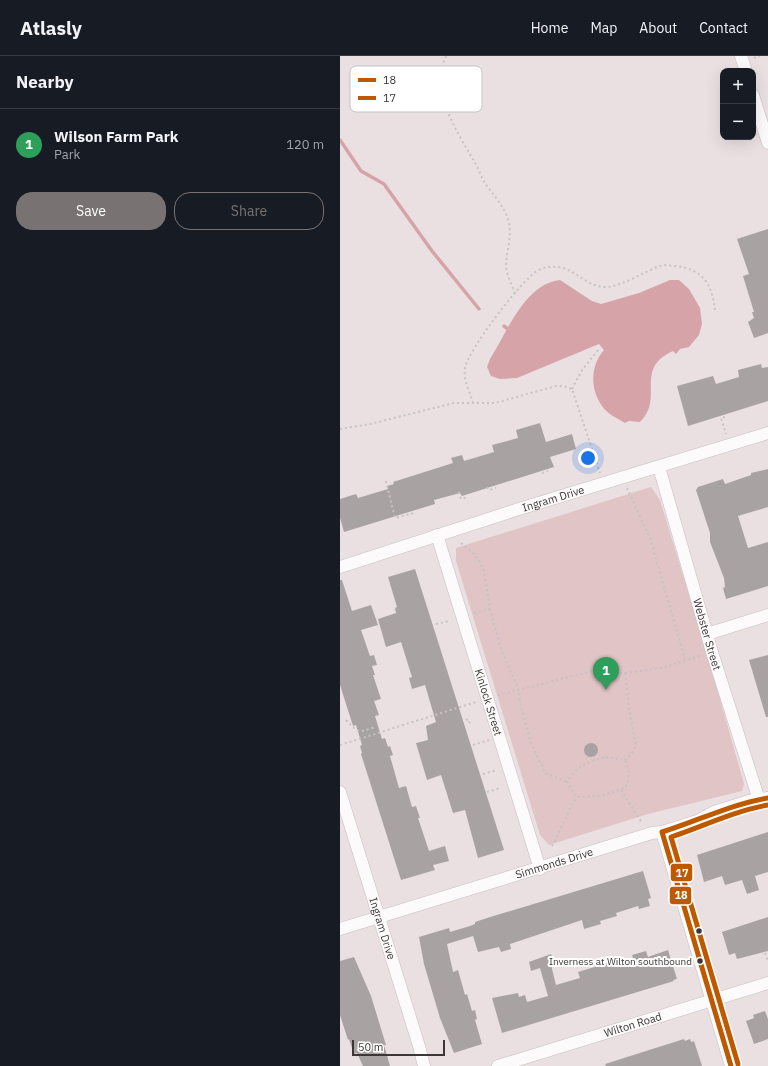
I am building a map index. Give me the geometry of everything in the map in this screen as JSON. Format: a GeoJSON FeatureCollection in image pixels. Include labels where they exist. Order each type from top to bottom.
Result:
{"type":"FeatureCollection","features":[{"type":"Feature","properties":{"kind":"street"},"geometry":{"type":"LineString","coordinates":[[741,56],[745,68]]}},
{"type":"Feature","properties":{"kind":"street"},"geometry":{"type":"LineString","coordinates":[[756,104],[768,143]]}},
{"type":"Feature","properties":{"kind":"street","name":"Ingram Drive"},"geometry":{"type":"LineString","coordinates":[[340,566],[768,433]]}},
{"type":"Feature","properties":{"kind":"street","name":"Webster Street"},"geometry":{"type":"LineString","coordinates":[[659,467],[712,652],[764,799]]}},
{"type":"Feature","properties":{"kind":"street","name":"Kinlock Street"},"geometry":{"type":"LineString","coordinates":[[437,536],[540,869]]}},
{"type":"Feature","properties":{"kind":"street"},"geometry":{"type":"LineString","coordinates":[[707,634],[768,615]]}},
{"type":"Feature","properties":{"kind":"street","name":"Ingram Drive"},"geometry":{"type":"LineString","coordinates":[[340,792],[424,1066]]}},
{"type":"Feature","properties":{"kind":"street","name":"Simmonds Drive"},"geometry":{"type":"LineString","coordinates":[[340,929],[540,869],[652,833],[662,832],[697,822],[714,812],[764,799]]}},
{"type":"Feature","properties":{"kind":"street"},"geometry":{"type":"LineString","coordinates":[[662,832],[731,1066]]}},
{"type":"Feature","properties":{"kind":"street","name":"Wilton Road"},"geometry":{"type":"LineString","coordinates":[[498,1066],[768,983]]}},
{"type":"Feature","properties":{"kind":"path"},"geometry":{"type":"LineString","coordinates":[[442,66],[446,56]]}},
{"type":"Feature","properties":{"kind":"path"},"geometry":{"type":"LineString","coordinates":[[446,112],[475,162],[484,181],[503,208],[508,219],[510,245],[506,266],[515,293]]}},
{"type":"Feature","properties":{"kind":"path"},"geometry":{"type":"LineString","coordinates":[[473,403],[466,381],[465,369],[469,358],[488,328],[515,293],[533,274],[542,268],[552,266],[569,270],[596,285],[604,287],[643,275],[660,266],[666,265],[682,267],[697,272],[710,286],[715,310]]}},
{"type":"Feature","properties":{"kind":"path"},"geometry":{"type":"LineString","coordinates":[[599,349],[582,370],[572,389],[604,483]]}},
{"type":"Feature","properties":{"kind":"path"},"geometry":{"type":"LineString","coordinates":[[340,429],[370,424],[454,403],[495,403],[556,386],[564,386],[572,389]]}},
{"type":"Feature","properties":{"kind":"path"},"geometry":{"type":"LineString","coordinates":[[725,416],[721,418],[729,445]]}},
{"type":"Feature","properties":{"kind":"path"},"geometry":{"type":"LineString","coordinates":[[542,473],[548,471]]}},
{"type":"Feature","properties":{"kind":"path"},"geometry":{"type":"LineString","coordinates":[[622,478],[650,538],[686,660]]}},
{"type":"Feature","properties":{"kind":"path"},"geometry":{"type":"LineString","coordinates":[[386,481],[396,518],[414,513]]}},
{"type":"Feature","properties":{"kind":"path"},"geometry":{"type":"LineString","coordinates":[[487,487],[489,490],[496,488]]}},
{"type":"Feature","properties":{"kind":"path"},"geometry":{"type":"LineString","coordinates":[[459,492],[461,499],[468,496]]}},
{"type":"Feature","properties":{"kind":"path"},"geometry":{"type":"LineString","coordinates":[[461,543],[480,562],[484,572],[490,608],[501,649],[519,691],[520,703],[531,743],[545,773],[567,782],[576,798]]}},
{"type":"Feature","properties":{"kind":"path"},"geometry":{"type":"LineString","coordinates":[[463,616],[490,608]]}},
{"type":"Feature","properties":{"kind":"path"},"geometry":{"type":"LineString","coordinates":[[436,624],[449,621]]}},
{"type":"Feature","properties":{"kind":"path"},"geometry":{"type":"LineString","coordinates":[[340,745],[488,698],[593,671],[625,673],[662,668],[712,652]]}},
{"type":"Feature","properties":{"kind":"path"},"geometry":{"type":"LineString","coordinates":[[625,673],[636,745],[632,753],[625,760]]}},
{"type":"Feature","properties":{"kind":"path"},"geometry":{"type":"LineString","coordinates":[[466,720],[468,719],[471,726]]}},
{"type":"Feature","properties":{"kind":"path"},"geometry":{"type":"LineString","coordinates":[[346,720],[355,731],[360,732],[375,727]]}},
{"type":"Feature","properties":{"kind":"path"},"geometry":{"type":"LineString","coordinates":[[567,782],[582,765],[592,760],[606,757],[625,760]]}},
{"type":"Feature","properties":{"kind":"path"},"geometry":{"type":"LineString","coordinates":[[576,798],[601,796],[624,788],[629,780],[630,771],[625,760]]}},
{"type":"Feature","properties":{"kind":"path"},"geometry":{"type":"LineString","coordinates":[[487,792],[500,788]]}},
{"type":"Feature","properties":{"kind":"path"},"geometry":{"type":"LineString","coordinates":[[621,790],[642,822]]}},
{"type":"Feature","properties":{"kind":"path"},"geometry":{"type":"LineString","coordinates":[[552,846],[576,798]]}},
{"type":"Feature","properties":{"kind":"path"},"geometry":{"type":"LineString","coordinates":[[765,953],[768,961]]}},
{"type":"Feature","properties":{"kind":"shaded area"},"geometry":{"type":"Polygon","coordinates":[[[560,280],[592,301],[601,304],[639,293],[670,280],[679,280],[689,289],[700,308],[702,324],[699,335],[689,347],[680,349],[676,354],[673,351],[661,358],[654,366],[650,403],[647,413],[640,422],[629,421],[625,423],[612,416],[602,406],[598,399],[595,392],[593,378],[596,363],[604,350],[599,344],[517,378],[500,379],[491,376],[487,367],[490,359],[518,311],[536,290],[547,283],[560,280]]]}},
{"type":"Feature","properties":{"kind":"shaded area"},"geometry":{"type":"Polygon","coordinates":[[[651,487],[660,500],[709,660],[744,784],[742,791],[648,814],[549,845],[540,835],[456,561],[456,548],[651,487]]]}},
{"type":"Feature","properties":{"kind":"building"},"geometry":{"type":"Polygon","coordinates":[[[768,229],[768,333],[754,338],[748,322],[754,318],[752,312],[754,312],[743,276],[749,274],[737,239],[768,229]]]}},
{"type":"Feature","properties":{"kind":"building"},"geometry":{"type":"Polygon","coordinates":[[[761,364],[762,368],[768,367],[768,401],[688,426],[677,386],[713,376],[716,384],[739,377],[738,370],[761,364]]]}},
{"type":"Feature","properties":{"kind":"building"},"geometry":{"type":"Polygon","coordinates":[[[540,423],[546,442],[572,434],[576,449],[550,457],[554,467],[462,496],[460,493],[434,500],[435,504],[344,532],[340,518],[340,499],[356,494],[358,498],[388,489],[387,486],[394,484],[393,482],[453,463],[451,458],[462,455],[464,461],[494,452],[492,445],[518,438],[516,430],[540,423]]]}},
{"type":"Feature","properties":{"kind":"building"},"geometry":{"type":"Polygon","coordinates":[[[768,469],[768,507],[738,516],[748,548],[768,542],[768,586],[726,599],[723,588],[725,587],[724,578],[710,542],[710,533],[696,490],[698,487],[723,479],[725,484],[751,475],[751,473],[768,469]]]}},
{"type":"Feature","properties":{"kind":"building"},"geometry":{"type":"Polygon","coordinates":[[[415,569],[504,850],[478,858],[465,810],[453,813],[441,775],[427,780],[416,743],[428,740],[426,726],[436,722],[425,685],[412,689],[409,678],[412,677],[401,642],[386,647],[378,619],[396,613],[395,608],[397,607],[388,577],[415,569]]]}},
{"type":"Feature","properties":{"kind":"building"},"geometry":{"type":"Polygon","coordinates":[[[340,580],[342,580],[352,611],[371,605],[378,625],[361,630],[370,656],[374,655],[377,665],[372,666],[375,675],[373,675],[381,699],[374,701],[379,715],[375,716],[382,739],[385,738],[393,755],[390,756],[399,788],[406,786],[412,807],[416,806],[420,818],[418,818],[429,851],[445,846],[449,861],[433,865],[435,870],[401,880],[361,754],[360,746],[362,745],[356,725],[353,726],[340,685],[340,580]]]}},
{"type":"Feature","properties":{"kind":"building"},"geometry":{"type":"Polygon","coordinates":[[[768,655],[768,717],[766,717],[749,660],[768,655]]]}},
{"type":"Feature","properties":{"kind":"building"},"geometry":{"type":"Polygon","coordinates":[[[591,743],[596,745],[598,750],[596,755],[591,757],[586,755],[584,750],[586,745],[591,743]]]}},
{"type":"Feature","properties":{"kind":"building"},"geometry":{"type":"Polygon","coordinates":[[[768,832],[768,872],[755,876],[759,890],[747,894],[742,880],[725,885],[722,876],[704,882],[697,855],[768,832]]]}},
{"type":"Feature","properties":{"kind":"building"},"geometry":{"type":"Polygon","coordinates":[[[643,871],[651,898],[648,899],[650,906],[639,909],[638,906],[616,913],[617,916],[600,921],[601,924],[584,929],[582,920],[510,944],[511,949],[501,952],[499,947],[478,952],[473,936],[447,944],[453,972],[458,970],[465,995],[467,994],[472,1011],[475,1010],[477,1019],[475,1020],[482,1044],[454,1053],[440,1018],[424,964],[419,937],[449,928],[450,932],[470,926],[475,924],[475,922],[487,918],[643,871]]]}},
{"type":"Feature","properties":{"kind":"building"},"geometry":{"type":"Polygon","coordinates":[[[768,917],[768,951],[737,959],[735,953],[729,955],[722,932],[768,917]]]}},
{"type":"Feature","properties":{"kind":"building"},"geometry":{"type":"Polygon","coordinates":[[[668,950],[677,979],[673,980],[674,981],[502,1033],[492,998],[518,993],[519,997],[525,995],[527,1002],[548,996],[540,968],[531,971],[529,962],[551,954],[554,964],[551,965],[556,985],[580,978],[578,972],[611,962],[613,967],[634,961],[632,955],[646,951],[648,957],[668,950]]]}},
{"type":"Feature","properties":{"kind":"building"},"geometry":{"type":"Polygon","coordinates":[[[354,957],[371,996],[386,1045],[384,1045],[390,1066],[363,1066],[357,1053],[354,1054],[349,1039],[348,1040],[340,1015],[340,961],[354,957]]]}},
{"type":"Feature","properties":{"kind":"building"},"geometry":{"type":"Polygon","coordinates":[[[765,1011],[768,1019],[768,1039],[754,1044],[746,1021],[754,1018],[753,1015],[765,1011]]]}},
{"type":"Feature","properties":{"kind":"building"},"geometry":{"type":"Polygon","coordinates":[[[684,1039],[685,1041],[690,1039],[691,1042],[694,1041],[702,1066],[606,1066],[605,1064],[684,1039]]]}},
{"type":"Feature","properties":{"kind":"waterway"},"geometry":{"type":"LineString","coordinates":[[340,140],[361,171],[384,184],[432,251],[479,309]]}},
{"type":"Feature","properties":{"kind":"waterway"},"geometry":{"type":"LineString","coordinates":[[504,326],[508,329]]}},
{"type":"Feature","properties":{"kind":"transit line","name":"18"},"geometry":{"type":"LineString","coordinates":[[731,1066],[662,832],[728,808],[768,798]]}},
{"type":"Feature","properties":{"kind":"transit line","name":"17"},"geometry":{"type":"LineString","coordinates":[[738,1064],[671,837],[731,815],[768,805]]}},
{"type":"Feature","properties":{"kind":"place","name":"Wilson Farm Park"},"geometry":{"type":"Point","coordinates":[606,690]}},
{"type":"Feature","properties":{"kind":"place","name":"Inverness at Wilton southbound"},"geometry":{"type":"Point","coordinates":[700,961]}}]}
